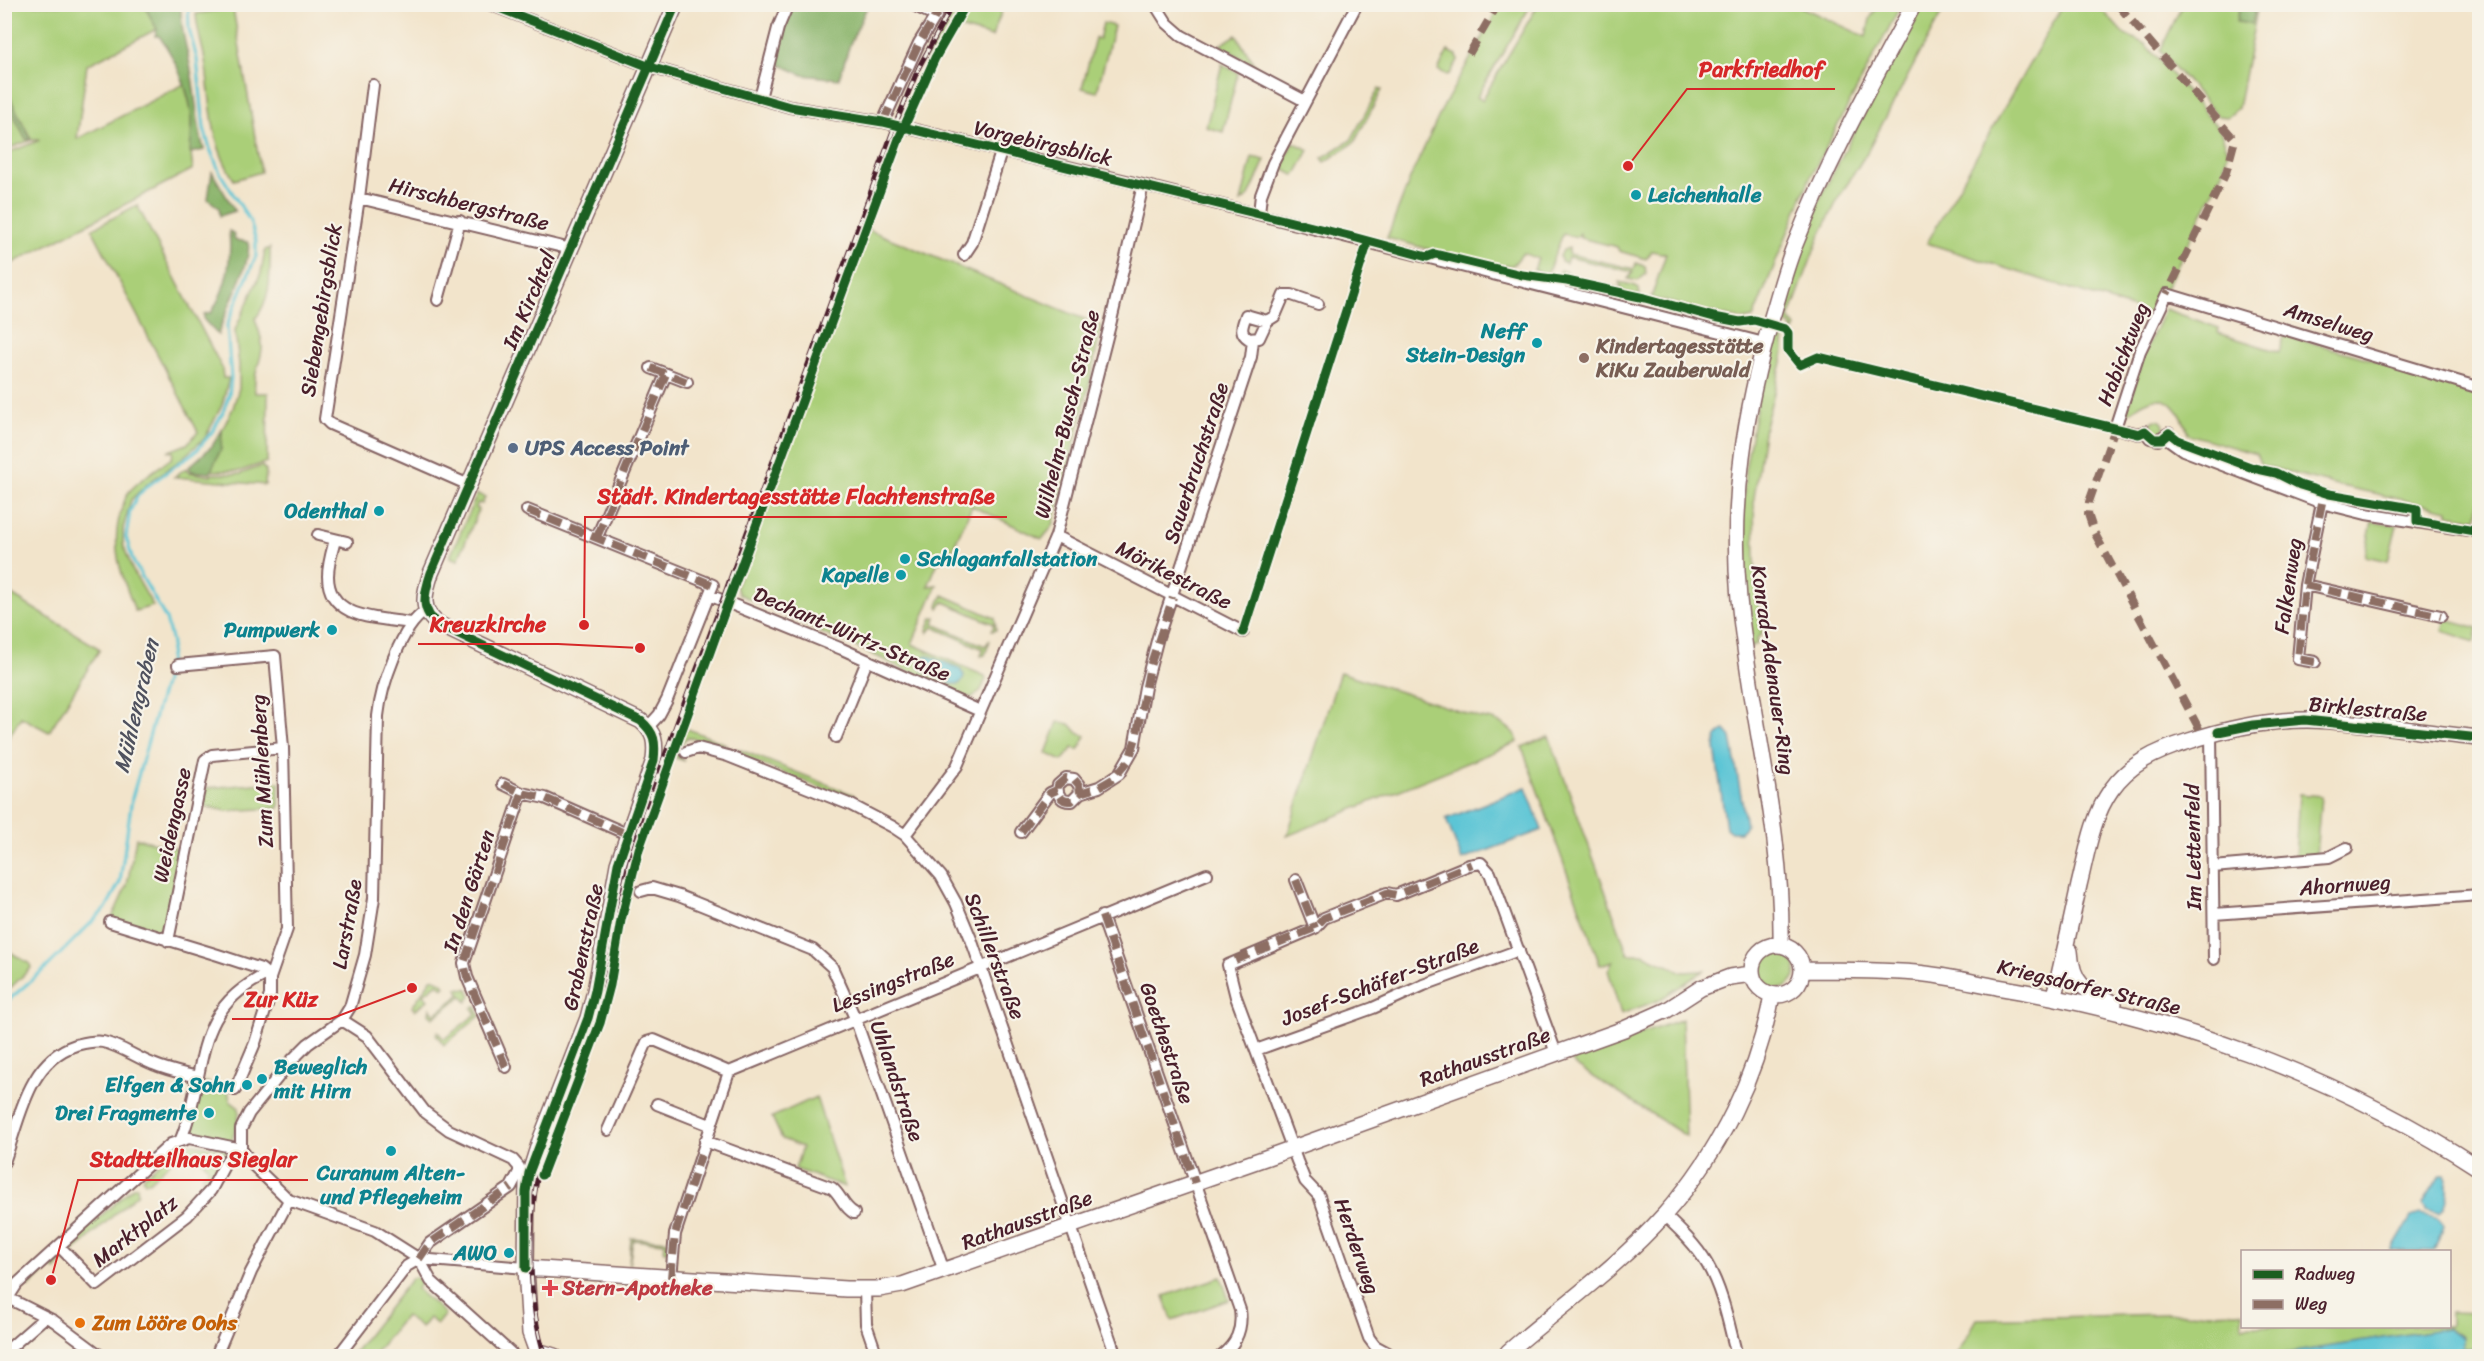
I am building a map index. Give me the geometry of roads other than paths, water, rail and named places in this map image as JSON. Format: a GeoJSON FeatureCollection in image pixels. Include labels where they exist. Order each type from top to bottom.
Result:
{"type":"FeatureCollection","features":[{"type":"Feature","properties":{"kind":"street","name":"Vorgebirgsblick"},"geometry":{"type":"LineString","coordinates":[[489,4],[502,7],[650,67],[760,98],[806,110],[883,122],[1258,213],[1764,343]]}},
{"type":"Feature","properties":{"kind":"street","name":"Im Kirchtal"},"geometry":{"type":"LineString","coordinates":[[426,611],[424,600],[431,573],[676,4]]}},
{"type":"Feature","properties":{"kind":"street"},"geometry":{"type":"LineString","coordinates":[[760,98],[778,28],[788,4]]}},
{"type":"Feature","properties":{"kind":"street"},"geometry":{"type":"LineString","coordinates":[[911,4],[936,16]]}},
{"type":"Feature","properties":{"kind":"street"},"geometry":{"type":"LineString","coordinates":[[883,122],[920,43],[943,4]]}},
{"type":"Feature","properties":{"kind":"street"},"geometry":{"type":"LineString","coordinates":[[1155,4],[1167,22],[1182,36],[1305,101]]}},
{"type":"Feature","properties":{"kind":"street"},"geometry":{"type":"LineString","coordinates":[[1258,213],[1273,163],[1358,4]]}},
{"type":"Feature","properties":{"kind":"street","name":"Konrad-Adenauer-Ring"},"geometry":{"type":"LineString","coordinates":[[1781,945],[1781,905],[1776,837],[1741,625],[1735,538],[1739,469],[1754,382],[1794,247],[1825,175],[1914,4]]}},
{"type":"Feature","properties":{"kind":"street","name":"Siebengebirgsblick"},"geometry":{"type":"LineString","coordinates":[[373,85],[359,198],[325,419],[330,424],[469,485]]}},
{"type":"Feature","properties":{"kind":"street"},"geometry":{"type":"LineString","coordinates":[[964,255],[972,243],[1001,152]]}},
{"type":"Feature","properties":{"kind":"street","name":"Wilhelm-Busch-Straße"},"geometry":{"type":"LineString","coordinates":[[905,835],[957,766],[1056,536],[1143,185]]}},
{"type":"Feature","properties":{"kind":"street","name":"Hirschbergstraße"},"geometry":{"type":"LineString","coordinates":[[359,198],[571,249]]}},
{"type":"Feature","properties":{"kind":"street"},"geometry":{"type":"LineString","coordinates":[[438,300],[460,221]]}},
{"type":"Feature","properties":{"kind":"street","name":"Amselweg"},"geometry":{"type":"LineString","coordinates":[[2168,294],[2480,388]]}},
{"type":"Feature","properties":{"kind":"street","name":"Habichtweg"},"geometry":{"type":"LineString","coordinates":[[2168,294],[2140,351],[2115,428],[2139,434],[2145,432],[2154,440],[2167,435],[2183,450],[2322,503]]}},
{"type":"Feature","properties":{"kind":"street","name":"Sauerbruchstraße"},"geometry":{"type":"LineString","coordinates":[[1267,321],[1261,336],[1253,340],[1242,333],[1246,315],[1267,321],[1274,318],[1284,295],[1292,295],[1318,304]]}},
{"type":"Feature","properties":{"kind":"street","name":"Sauerbruchstraße"},"geometry":{"type":"LineString","coordinates":[[1080,793],[1099,787],[1113,779],[1129,760],[1136,738],[1150,666],[1251,357],[1253,340]]}},
{"type":"Feature","properties":{"kind":"street"},"geometry":{"type":"LineString","coordinates":[[651,368],[687,382]]}},
{"type":"Feature","properties":{"kind":"street"},"geometry":{"type":"LineString","coordinates":[[597,537],[666,374]]}},
{"type":"Feature","properties":{"kind":"street"},"geometry":{"type":"LineString","coordinates":[[2322,503],[2366,514],[2480,532]]}},
{"type":"Feature","properties":{"kind":"street","name":"Falkenweg"},"geometry":{"type":"LineString","coordinates":[[2315,662],[2298,658],[2305,585],[2322,503]]}},
{"type":"Feature","properties":{"kind":"street","name":"Dechant-Wirtz-Straße"},"geometry":{"type":"LineString","coordinates":[[527,510],[597,537],[980,711]]}},
{"type":"Feature","properties":{"kind":"street"},"geometry":{"type":"LineString","coordinates":[[318,535],[347,542]]}},
{"type":"Feature","properties":{"kind":"street","name":"Mörikestraße"},"geometry":{"type":"LineString","coordinates":[[1056,536],[1244,632]]}},
{"type":"Feature","properties":{"kind":"street"},"geometry":{"type":"LineString","coordinates":[[335,540],[328,580],[342,606],[362,616],[411,623]]}},
{"type":"Feature","properties":{"kind":"street"},"geometry":{"type":"LineString","coordinates":[[2305,585],[2440,616]]}},
{"type":"Feature","properties":{"kind":"street"},"geometry":{"type":"LineString","coordinates":[[426,611],[440,626],[632,716],[648,727],[659,716],[667,700],[711,590]]}},
{"type":"Feature","properties":{"kind":"street","name":"Larstraße"},"geometry":{"type":"LineString","coordinates":[[342,1020],[350,1007],[363,963],[375,898],[378,716],[382,692],[411,623],[426,611]]}},
{"type":"Feature","properties":{"kind":"street","name":"Zum Mühlenberg"},"geometry":{"type":"LineString","coordinates":[[178,665],[275,656],[283,748],[287,929],[269,976],[270,995],[255,1043],[235,1090]]}},
{"type":"Feature","properties":{"kind":"street"},"geometry":{"type":"LineString","coordinates":[[836,737],[867,661]]}},
{"type":"Feature","properties":{"kind":"street","name":"Birklestraße"},"geometry":{"type":"LineString","coordinates":[[2054,996],[2088,846],[2099,811],[2110,790],[2130,768],[2144,759],[2169,747],[2215,733],[2253,725],[2305,720],[2480,738]]}},
{"type":"Feature","properties":{"kind":"street","name":"Grabenstraße"},"geometry":{"type":"LineString","coordinates":[[536,1356],[530,1333],[526,1268],[526,1192],[529,1173],[588,1018],[599,971],[616,874],[627,834],[654,760],[656,742],[648,727]]}},
{"type":"Feature","properties":{"kind":"street","name":"Im Lettenfeld"},"geometry":{"type":"LineString","coordinates":[[2214,959],[2215,733]]}},
{"type":"Feature","properties":{"kind":"street","name":"Schillerstraße"},"geometry":{"type":"LineString","coordinates":[[686,752],[698,747],[728,756],[871,814],[905,835],[941,876],[956,903],[981,967],[1116,1356]]}},
{"type":"Feature","properties":{"kind":"street","name":"Weidengasse"},"geometry":{"type":"LineString","coordinates":[[168,941],[206,760],[212,756],[283,748]]}},
{"type":"Feature","properties":{"kind":"street"},"geometry":{"type":"LineString","coordinates":[[1070,778],[1079,785],[1080,793],[1077,798],[1067,801],[1058,795],[1057,790],[1061,781],[1070,778]]}},
{"type":"Feature","properties":{"kind":"street"},"geometry":{"type":"LineString","coordinates":[[503,784],[522,793],[545,798],[627,834]]}},
{"type":"Feature","properties":{"kind":"street"},"geometry":{"type":"LineString","coordinates":[[1021,832],[1050,793],[1057,790]]}},
{"type":"Feature","properties":{"kind":"street","name":"In den Gärten"},"geometry":{"type":"LineString","coordinates":[[506,1067],[467,977],[464,963],[522,793]]}},
{"type":"Feature","properties":{"kind":"street"},"geometry":{"type":"LineString","coordinates":[[2213,867],[2329,857],[2347,848]]}},
{"type":"Feature","properties":{"kind":"street"},"geometry":{"type":"LineString","coordinates":[[1296,880],[1315,928],[1324,918],[1387,893],[1396,895],[1469,865],[1481,863],[1489,870],[1556,1053]]}},
{"type":"Feature","properties":{"kind":"street","name":"Lessingstraße"},"geometry":{"type":"LineString","coordinates":[[729,1072],[1207,874]]}},
{"type":"Feature","properties":{"kind":"street","name":"Uhlandstraße"},"geometry":{"type":"LineString","coordinates":[[640,891],[652,888],[666,891],[813,950],[825,959],[836,974],[855,1018],[944,1271]]}},
{"type":"Feature","properties":{"kind":"street","name":"Ahornweg"},"geometry":{"type":"LineString","coordinates":[[2214,914],[2480,895]]}},
{"type":"Feature","properties":{"kind":"street","name":"Goethestraße"},"geometry":{"type":"LineString","coordinates":[[1102,916],[1240,1310],[1242,1320],[1239,1336],[1225,1355]]}},
{"type":"Feature","properties":{"kind":"street"},"geometry":{"type":"LineString","coordinates":[[110,921],[239,962],[269,976]]}},
{"type":"Feature","properties":{"kind":"street","name":"Herderweg"},"geometry":{"type":"LineString","coordinates":[[1315,928],[1228,965],[1236,997],[1292,1148],[1305,1181],[1318,1196],[1369,1338],[1375,1346],[1388,1353]]}},
{"type":"Feature","properties":{"kind":"street","name":"Birklestraße"},"geometry":{"type":"LineString","coordinates":[[2069,933],[2071,969],[2083,987],[2090,993],[2140,1017]]}},
{"type":"Feature","properties":{"kind":"street"},"geometry":{"type":"LineString","coordinates":[[1781,945],[1797,954],[1803,970],[1800,981],[1793,990],[1783,995],[1772,995],[1757,985],[1752,974],[1754,962],[1760,952],[1769,946],[1781,945]]}},
{"type":"Feature","properties":{"kind":"street","name":"Josef-Schäfer-Straße"},"geometry":{"type":"LineString","coordinates":[[1256,1050],[1373,1008],[1424,985],[1519,950]]}},
{"type":"Feature","properties":{"kind":"street","name":"Kriegsdorfer Straße"},"geometry":{"type":"LineString","coordinates":[[1803,970],[1919,973],[2054,996],[2140,1017],[2229,1045],[2319,1083],[2400,1123],[2480,1169]]}},
{"type":"Feature","properties":{"kind":"street","name":"Rathausstraße"},"geometry":{"type":"LineString","coordinates":[[289,1200],[375,1231],[419,1259],[671,1278],[865,1289],[902,1285],[1195,1183],[1556,1053],[1650,1018],[1712,983],[1730,977],[1752,974]]}},
{"type":"Feature","properties":{"kind":"street"},"geometry":{"type":"LineString","coordinates":[[242,1149],[197,1139],[181,1139],[195,1094],[197,1077],[212,1024],[223,1006],[243,986],[269,976]]}},
{"type":"Feature","properties":{"kind":"street"},"geometry":{"type":"LineString","coordinates":[[1508,1352],[1605,1270],[1664,1215],[1695,1177],[1732,1115],[1749,1076],[1763,1034],[1772,995]]}},
{"type":"Feature","properties":{"kind":"street"},"geometry":{"type":"LineString","coordinates":[[216,1356],[251,1272],[289,1200],[254,1166],[242,1149],[241,1129],[257,1102],[308,1044],[342,1020],[367,1036],[435,1122],[517,1163],[519,1172],[511,1187],[430,1243],[419,1259],[407,1266],[338,1356]]}},
{"type":"Feature","properties":{"kind":"street"},"geometry":{"type":"LineString","coordinates":[[608,1130],[647,1042],[654,1040],[729,1072],[675,1234],[671,1278]]}},
{"type":"Feature","properties":{"kind":"street"},"geometry":{"type":"LineString","coordinates":[[4,1162],[34,1080],[48,1060],[61,1051],[84,1043],[101,1041],[126,1050],[153,1065],[197,1077]]}},
{"type":"Feature","properties":{"kind":"street"},"geometry":{"type":"LineString","coordinates":[[657,1104],[710,1125]]}},
{"type":"Feature","properties":{"kind":"street","name":"Marktplatz"},"geometry":{"type":"LineString","coordinates":[[6,1297],[58,1246],[171,1144],[181,1139]]}},
{"type":"Feature","properties":{"kind":"street"},"geometry":{"type":"LineString","coordinates":[[705,1141],[831,1188],[839,1194],[845,1206],[854,1213]]}},
{"type":"Feature","properties":{"kind":"street","name":"Marktplatz"},"geometry":{"type":"LineString","coordinates":[[58,1246],[97,1286],[188,1216],[211,1191],[227,1160]]}},
{"type":"Feature","properties":{"kind":"street"},"geometry":{"type":"LineString","coordinates":[[1664,1215],[1698,1250],[1708,1265],[1718,1286],[1737,1356]]}},
{"type":"Feature","properties":{"kind":"street"},"geometry":{"type":"LineString","coordinates":[[419,1259],[431,1281],[514,1356]]}},
{"type":"Feature","properties":{"kind":"street"},"geometry":{"type":"LineString","coordinates":[[865,1289],[866,1324],[877,1356]]}},
{"type":"Feature","properties":{"kind":"street"},"geometry":{"type":"LineString","coordinates":[[6,1297],[73,1333],[101,1356]]}},
{"type":"Feature","properties":{"kind":"street"},"geometry":{"type":"LineString","coordinates":[[4,1353],[45,1317]]}},
{"type":"Feature","properties":{"kind":"street"},"geometry":{"type":"LineString","coordinates":[[536,1356],[547,1354],[554,1356]]}},
{"type":"Feature","properties":{"kind":"water"},"geometry":{"type":"Polygon","coordinates":[[[926,655],[959,668],[964,675],[963,680],[959,684],[952,684],[922,670],[919,661],[926,655]]]}},
{"type":"Feature","properties":{"kind":"water"},"geometry":{"type":"Polygon","coordinates":[[[1725,730],[1731,737],[1745,819],[1746,826],[1740,832],[1731,832],[1726,828],[1715,747],[1716,737],[1725,730]]]}},
{"type":"Feature","properties":{"kind":"water"},"geometry":{"type":"Polygon","coordinates":[[[1526,787],[1542,830],[1462,860],[1446,819],[1526,787]]]}},
{"type":"Feature","properties":{"kind":"water"},"geometry":{"type":"Polygon","coordinates":[[[2440,1175],[2445,1175],[2448,1190],[2445,1206],[2439,1213],[2426,1210],[2423,1203],[2440,1175]]]}},
{"type":"Feature","properties":{"kind":"water"},"geometry":{"type":"Polygon","coordinates":[[[2420,1214],[2439,1219],[2444,1225],[2434,1250],[2392,1250],[2411,1217],[2420,1214]]]}},
{"type":"Feature","properties":{"kind":"water"},"geometry":{"type":"Polygon","coordinates":[[[2448,1328],[2462,1338],[2462,1348],[2479,1350],[2479,1356],[2281,1356],[2282,1354],[2448,1328]]]}},
{"type":"Feature","properties":{"kind":"waterway","name":"Mühlengraben"},"geometry":{"type":"LineString","coordinates":[[4,1004],[49,965],[106,908],[120,882],[132,798],[168,670],[172,643],[166,619],[133,561],[126,537],[130,511],[145,488],[197,450],[212,432],[223,412],[229,395],[231,378],[227,325],[256,256],[256,241],[250,221],[220,173],[204,128],[197,59],[189,29],[188,4]]}},
{"type":"Feature","properties":{"kind":"railway"},"geometry":{"type":"LineString","coordinates":[[545,1356],[534,1307],[531,1250],[539,1168],[546,1145],[593,1029],[608,972],[622,892],[632,853],[665,754],[895,125],[919,67],[953,4]]}},
{"type":"Feature","properties":{"kind":"place","name":"Parkfriedhof"},"geometry":{"type":"Point","coordinates":[1628,166]}},
{"type":"Feature","properties":{"kind":"place","name":"Leichenhalle"},"geometry":{"type":"Point","coordinates":[1636,195]}},
{"type":"Feature","properties":{"kind":"place","name":"Neff Stein-Design"},"geometry":{"type":"Point","coordinates":[1537,343]}},
{"type":"Feature","properties":{"kind":"place","name":"Kindertagesstätte KiKu Zauberwald"},"geometry":{"type":"Point","coordinates":[1584,358]}},
{"type":"Feature","properties":{"kind":"place","name":"UPS Access Point"},"geometry":{"type":"Point","coordinates":[513,448]}},
{"type":"Feature","properties":{"kind":"place","name":"Odenthal"},"geometry":{"type":"Point","coordinates":[379,511]}},
{"type":"Feature","properties":{"kind":"place","name":"Schlaganfallstation"},"geometry":{"type":"Point","coordinates":[905,559]}},
{"type":"Feature","properties":{"kind":"place","name":"Kapelle"},"geometry":{"type":"Point","coordinates":[901,575]}},
{"type":"Feature","properties":{"kind":"place","name":"Städt. Kindertagesstätte Flachtenstraße"},"geometry":{"type":"Point","coordinates":[584,625]}},
{"type":"Feature","properties":{"kind":"place","name":"Pumpwerk"},"geometry":{"type":"Point","coordinates":[332,630]}},
{"type":"Feature","properties":{"kind":"place","name":"Kreuzkirche"},"geometry":{"type":"Point","coordinates":[640,648]}},
{"type":"Feature","properties":{"kind":"place","name":"Zur Küz"},"geometry":{"type":"Point","coordinates":[412,988]}},
{"type":"Feature","properties":{"kind":"place","name":"Beweglich mit Hirn"},"geometry":{"type":"Point","coordinates":[262,1079]}},
{"type":"Feature","properties":{"kind":"place","name":"Elfgen & Sohn"},"geometry":{"type":"Point","coordinates":[247,1085]}},
{"type":"Feature","properties":{"kind":"place","name":"Drei Fragmente"},"geometry":{"type":"Point","coordinates":[209,1113]}},
{"type":"Feature","properties":{"kind":"place","name":"Curanum Alten- und Pflegeheim"},"geometry":{"type":"Point","coordinates":[391,1151]}},
{"type":"Feature","properties":{"kind":"place","name":"AWO"},"geometry":{"type":"Point","coordinates":[509,1253]}},
{"type":"Feature","properties":{"kind":"place","name":"Stadtteilhaus Sieglar"},"geometry":{"type":"Point","coordinates":[51,1280]}},
{"type":"Feature","properties":{"kind":"place","name":"Stern-Apotheke"},"geometry":{"type":"Point","coordinates":[550,1288]}},
{"type":"Feature","properties":{"kind":"place","name":"Zum Lööre Oohs"},"geometry":{"type":"Point","coordinates":[80,1323]}}]}
